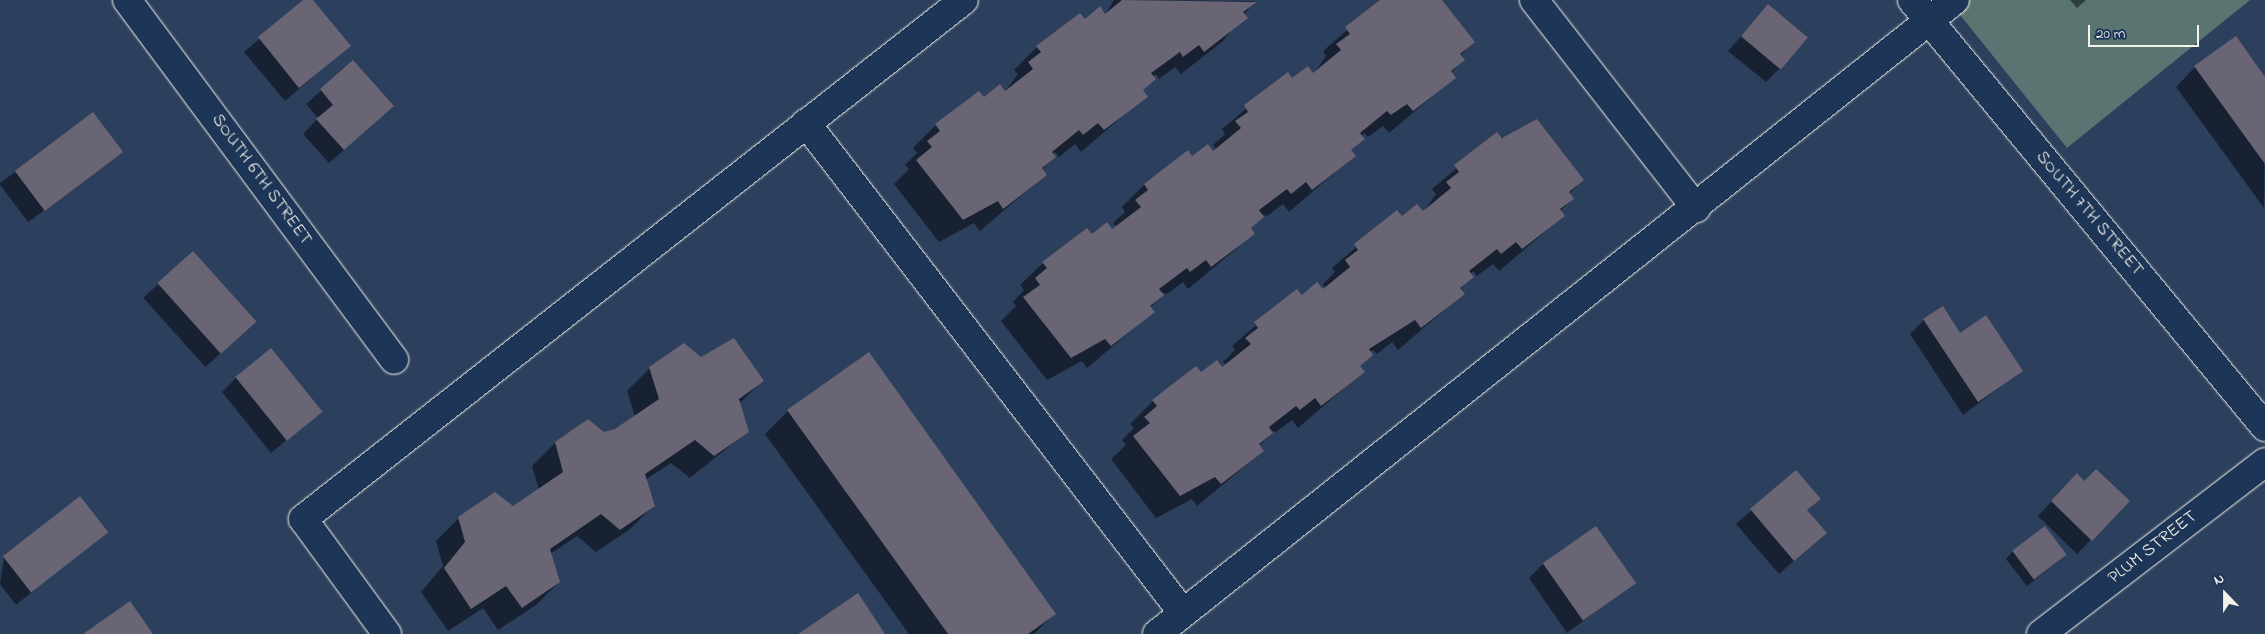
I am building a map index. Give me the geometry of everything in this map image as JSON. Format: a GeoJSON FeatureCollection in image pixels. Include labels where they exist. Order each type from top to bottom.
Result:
{"type":"FeatureCollection","features":[{"type":"Feature","properties":{"kind":"street","name":"SOUTH 6TH STREET"},"geometry":{"type":"LineString","coordinates":[[128,0],[394,360]]}},
{"type":"Feature","properties":{"kind":"street"},"geometry":{"type":"LineString","coordinates":[[387,634],[303,520],[806,122],[964,0]]}},
{"type":"Feature","properties":{"kind":"street"},"geometry":{"type":"LineString","coordinates":[[1534,0],[1696,208]]}},
{"type":"Feature","properties":{"kind":"street","name":"SOUTH 7TH STREET"},"geometry":{"type":"LineString","coordinates":[[1912,0],[2265,427]]}},
{"type":"Feature","properties":{"kind":"street"},"geometry":{"type":"LineString","coordinates":[[1157,634],[1956,0]]}},
{"type":"Feature","properties":{"kind":"street"},"geometry":{"type":"LineString","coordinates":[[806,122],[1183,613]]}},
{"type":"Feature","properties":{"kind":"street","name":"PLUM STREET"},"geometry":{"type":"LineString","coordinates":[[2041,634],[2265,462]]}},
{"type":"Feature","properties":{"kind":"green space"},"geometry":{"type":"Polygon","coordinates":[[[1948,0],[2250,0],[2067,148],[1948,0]]]}},
{"type":"Feature","properties":{"kind":"building"},"geometry":{"type":"Polygon","coordinates":[[[303,0],[313,0],[351,46],[299,88],[258,37],[303,0]]]}},
{"type":"Feature","properties":{"kind":"building"},"geometry":{"type":"Polygon","coordinates":[[[1122,0],[1257,2],[1243,12],[1248,18],[1204,52],[1199,45],[1183,57],[1180,52],[1151,73],[1156,79],[1143,90],[1148,97],[1104,130],[1098,123],[1083,135],[1079,130],[1052,152],[1056,157],[1042,168],[1047,175],[1003,209],[998,201],[963,220],[916,160],[932,147],[927,141],[940,131],[935,124],[979,91],[984,97],[1000,84],[1005,91],[1033,69],[1028,62],[1041,52],[1036,46],[1080,13],[1085,19],[1100,6],[1105,14],[1122,0]]]}},
{"type":"Feature","properties":{"kind":"building"},"geometry":{"type":"Polygon","coordinates":[[[1380,0],[1442,0],[1475,42],[1460,54],[1465,60],[1451,71],[1456,78],[1413,111],[1407,104],[1391,115],[1387,111],[1360,133],[1365,139],[1351,150],[1356,156],[1312,190],[1306,182],[1291,194],[1287,189],[1259,210],[1264,217],[1251,228],[1255,234],[1211,267],[1206,260],[1190,272],[1187,268],[1159,289],[1164,295],[1150,306],[1155,312],[1111,346],[1105,339],[1071,358],[1023,297],[1040,285],[1035,278],[1047,268],[1042,262],[1087,228],[1092,234],[1107,222],[1112,229],[1141,207],[1135,200],[1148,190],[1144,184],[1188,150],[1192,156],[1208,144],[1213,151],[1241,128],[1235,121],[1248,112],[1244,105],[1288,72],[1292,78],[1308,66],[1313,73],[1341,50],[1336,44],[1350,34],[1345,27],[1380,0]]]}},
{"type":"Feature","properties":{"kind":"building"},"geometry":{"type":"Polygon","coordinates":[[[1768,4],[1808,37],[1781,70],[1741,36],[1768,4]]]}},
{"type":"Feature","properties":{"kind":"building"},"geometry":{"type":"Polygon","coordinates":[[[2236,36],[2265,77],[2265,164],[2194,66],[2236,36]]]}},
{"type":"Feature","properties":{"kind":"building"},"geometry":{"type":"Polygon","coordinates":[[[353,60],[394,106],[344,150],[316,119],[333,105],[320,89],[353,60]]]}},
{"type":"Feature","properties":{"kind":"building"},"geometry":{"type":"Polygon","coordinates":[[[93,112],[123,152],[45,211],[15,171],[93,112]]]}},
{"type":"Feature","properties":{"kind":"building"},"geometry":{"type":"Polygon","coordinates":[[[1537,119],[1584,180],[1569,192],[1574,199],[1560,209],[1565,216],[1522,249],[1516,242],[1501,254],[1497,249],[1469,271],[1474,277],[1460,288],[1465,294],[1421,328],[1415,320],[1369,349],[1373,355],[1360,366],[1365,372],[1321,406],[1315,398],[1300,410],[1296,406],[1269,427],[1273,433],[1259,444],[1264,451],[1221,484],[1215,477],[1180,496],[1133,436],[1150,423],[1144,417],[1157,406],[1152,400],[1196,366],[1201,372],[1217,360],[1222,367],[1251,344],[1245,338],[1258,328],[1254,322],[1297,289],[1302,295],[1317,282],[1323,289],[1350,267],[1345,260],[1358,250],[1354,244],[1397,210],[1402,216],[1417,204],[1423,211],[1451,188],[1446,182],[1459,172],[1454,165],[1497,132],[1502,138],[1537,119]]]}},
{"type":"Feature","properties":{"kind":"building"},"geometry":{"type":"Polygon","coordinates":[[[193,251],[257,322],[221,354],[157,283],[193,251]]]}},
{"type":"Feature","properties":{"kind":"building"},"geometry":{"type":"Polygon","coordinates":[[[1943,306],[1960,333],[1986,315],[2023,371],[1978,402],[1923,319],[1943,306]]]}},
{"type":"Feature","properties":{"kind":"building"},"geometry":{"type":"Polygon","coordinates":[[[734,338],[764,381],[739,399],[749,432],[714,456],[695,440],[645,474],[655,506],[620,530],[601,514],[550,549],[560,582],[522,608],[506,586],[471,609],[444,568],[465,542],[458,517],[495,492],[513,506],[563,472],[555,442],[588,419],[604,432],[615,429],[659,399],[649,367],[684,343],[701,357],[734,338]]]}},
{"type":"Feature","properties":{"kind":"building"},"geometry":{"type":"Polygon","coordinates":[[[271,348],[323,412],[287,441],[235,377],[271,348]]]}},
{"type":"Feature","properties":{"kind":"building"},"geometry":{"type":"Polygon","coordinates":[[[869,352],[1056,614],[1028,634],[948,634],[787,410],[869,352]]]}},
{"type":"Feature","properties":{"kind":"building"},"geometry":{"type":"Polygon","coordinates":[[[2096,469],[2130,501],[2092,541],[2051,501],[2077,473],[2084,481],[2096,469]]]}},
{"type":"Feature","properties":{"kind":"building"},"geometry":{"type":"Polygon","coordinates":[[[1796,470],[1821,499],[1807,510],[1827,533],[1794,561],[1750,509],[1796,470]]]}},
{"type":"Feature","properties":{"kind":"building"},"geometry":{"type":"Polygon","coordinates":[[[80,496],[108,532],[31,593],[3,556],[80,496]]]}},
{"type":"Feature","properties":{"kind":"building"},"geometry":{"type":"Polygon","coordinates":[[[1596,526],[1636,583],[1583,621],[1543,563],[1596,526]]]}},
{"type":"Feature","properties":{"kind":"building"},"geometry":{"type":"Polygon","coordinates":[[[2045,526],[2067,555],[2034,579],[2012,551],[2045,526]]]}},
{"type":"Feature","properties":{"kind":"building"},"geometry":{"type":"Polygon","coordinates":[[[858,593],[885,634],[798,634],[858,593]]]}},
{"type":"Feature","properties":{"kind":"building"},"geometry":{"type":"Polygon","coordinates":[[[130,601],[153,634],[83,634],[130,601]]]}}]}
